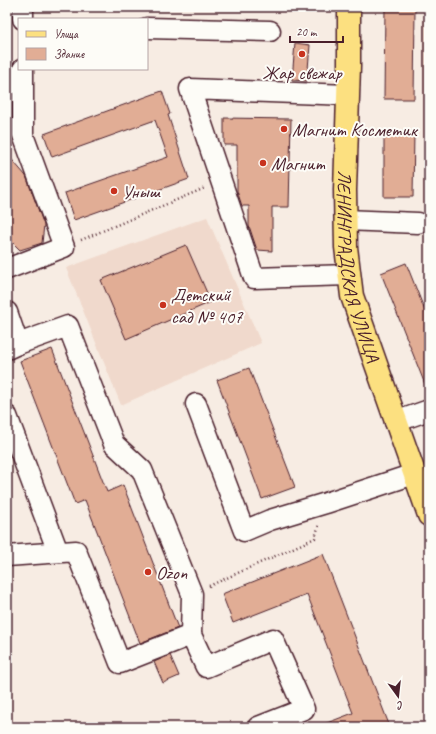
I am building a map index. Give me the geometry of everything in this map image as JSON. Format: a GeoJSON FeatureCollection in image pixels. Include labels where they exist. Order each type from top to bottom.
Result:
{"type":"FeatureCollection","features":[{"type":"Feature","properties":{"kind":"main road","name":"ЛЕНИНГРАДСКАЯ УЛИЦА"},"geometry":{"type":"LineString","coordinates":[[349,7],[345,220],[346,247],[352,296],[395,422],[429,515]]}},
{"type":"Feature","properties":{"kind":"lane"},"geometry":{"type":"LineString","coordinates":[[23,7],[23,18]]}},
{"type":"Feature","properties":{"kind":"lane"},"geometry":{"type":"LineString","coordinates":[[148,28],[270,31]]}},
{"type":"Feature","properties":{"kind":"lane"},"geometry":{"type":"LineString","coordinates":[[7,269],[64,247],[15,139],[23,70]]}},
{"type":"Feature","properties":{"kind":"lane"},"geometry":{"type":"LineString","coordinates":[[348,95],[190,89],[254,278],[349,275]]}},
{"type":"Feature","properties":{"kind":"lane"},"geometry":{"type":"LineString","coordinates":[[345,220],[418,223]]}},
{"type":"Feature","properties":{"kind":"lane"},"geometry":{"type":"LineString","coordinates":[[7,312],[13,347],[68,326],[114,444],[142,470],[192,594],[191,635],[206,667],[273,639],[304,709],[258,727]]}},
{"type":"Feature","properties":{"kind":"lane"},"geometry":{"type":"LineString","coordinates":[[196,404],[244,531],[270,520],[326,504],[414,474]]}},
{"type":"Feature","properties":{"kind":"lane"},"geometry":{"type":"LineString","coordinates":[[395,422],[429,410]]}},
{"type":"Feature","properties":{"kind":"lane"},"geometry":{"type":"LineString","coordinates":[[7,416],[58,552]]}},
{"type":"Feature","properties":{"kind":"lane"},"geometry":{"type":"LineString","coordinates":[[7,556],[76,551],[120,663],[191,635]]}},
{"type":"Feature","properties":{"kind":"path"},"geometry":{"type":"LineString","coordinates":[[64,247],[221,181]]}},
{"type":"Feature","properties":{"kind":"path"},"geometry":{"type":"LineString","coordinates":[[192,594],[315,538],[326,504]]}},
{"type":"Feature","properties":{"kind":"shaded area"},"geometry":{"type":"Polygon","coordinates":[[[423,20],[429,20],[429,221],[423,205],[423,20]]]}},
{"type":"Feature","properties":{"kind":"shaded area","name":"Детский сад № 407"},"geometry":{"type":"Polygon","coordinates":[[[207,217],[261,343],[121,405],[66,268],[207,217]]]}},
{"type":"Feature","properties":{"kind":"building"},"geometry":{"type":"Polygon","coordinates":[[[385,7],[415,7],[414,99],[384,99],[385,7]]]}},
{"type":"Feature","properties":{"kind":"building"},"geometry":{"type":"Polygon","coordinates":[[[295,43],[310,45],[307,81],[292,80],[295,43]]]}},
{"type":"Feature","properties":{"kind":"building"},"geometry":{"type":"Polygon","coordinates":[[[162,91],[170,114],[168,115],[189,179],[74,220],[65,193],[168,157],[155,120],[52,157],[44,134],[162,91]]]}},
{"type":"Feature","properties":{"kind":"building"},"geometry":{"type":"Polygon","coordinates":[[[224,118],[291,119],[289,207],[272,207],[272,251],[257,250],[249,226],[249,206],[242,206],[237,191],[237,145],[224,145],[224,118]]]}},
{"type":"Feature","properties":{"kind":"building"},"geometry":{"type":"Polygon","coordinates":[[[384,132],[414,132],[413,197],[384,197],[384,132]]]}},
{"type":"Feature","properties":{"kind":"building"},"geometry":{"type":"Polygon","coordinates":[[[7,154],[26,176],[44,225],[42,243],[20,250],[7,237],[7,154]]]}},
{"type":"Feature","properties":{"kind":"building"},"geometry":{"type":"Polygon","coordinates":[[[186,245],[211,302],[126,339],[101,280],[186,245]]]}},
{"type":"Feature","properties":{"kind":"building"},"geometry":{"type":"Polygon","coordinates":[[[406,263],[429,321],[428,392],[381,273],[406,263]]]}},
{"type":"Feature","properties":{"kind":"building"},"geometry":{"type":"Polygon","coordinates":[[[52,349],[107,492],[123,485],[178,628],[140,643],[85,500],[75,504],[20,361],[52,349]]]}},
{"type":"Feature","properties":{"kind":"building"},"geometry":{"type":"Polygon","coordinates":[[[249,368],[295,487],[262,499],[217,380],[249,368]]]}},
{"type":"Feature","properties":{"kind":"building"},"geometry":{"type":"Polygon","coordinates":[[[323,554],[390,727],[319,727],[353,713],[307,594],[233,623],[222,594],[323,554]]]}},
{"type":"Feature","properties":{"kind":"building"},"geometry":{"type":"Polygon","coordinates":[[[170,655],[179,676],[163,683],[154,662],[170,655]]]}},
{"type":"Feature","properties":{"kind":"place","name":"Жар свежар"},"geometry":{"type":"Point","coordinates":[302,54]}},
{"type":"Feature","properties":{"kind":"place","name":"Магнит Косметик"},"geometry":{"type":"Point","coordinates":[284,129]}},
{"type":"Feature","properties":{"kind":"place","name":"Магнит"},"geometry":{"type":"Point","coordinates":[263,163]}},
{"type":"Feature","properties":{"kind":"place","name":"Уныш"},"geometry":{"type":"Point","coordinates":[114,191]}},
{"type":"Feature","properties":{"kind":"place","name":"Детский сад № 407"},"geometry":{"type":"Point","coordinates":[163,305]}},
{"type":"Feature","properties":{"kind":"place","name":"Ozon"},"geometry":{"type":"Point","coordinates":[148,572]}}]}
